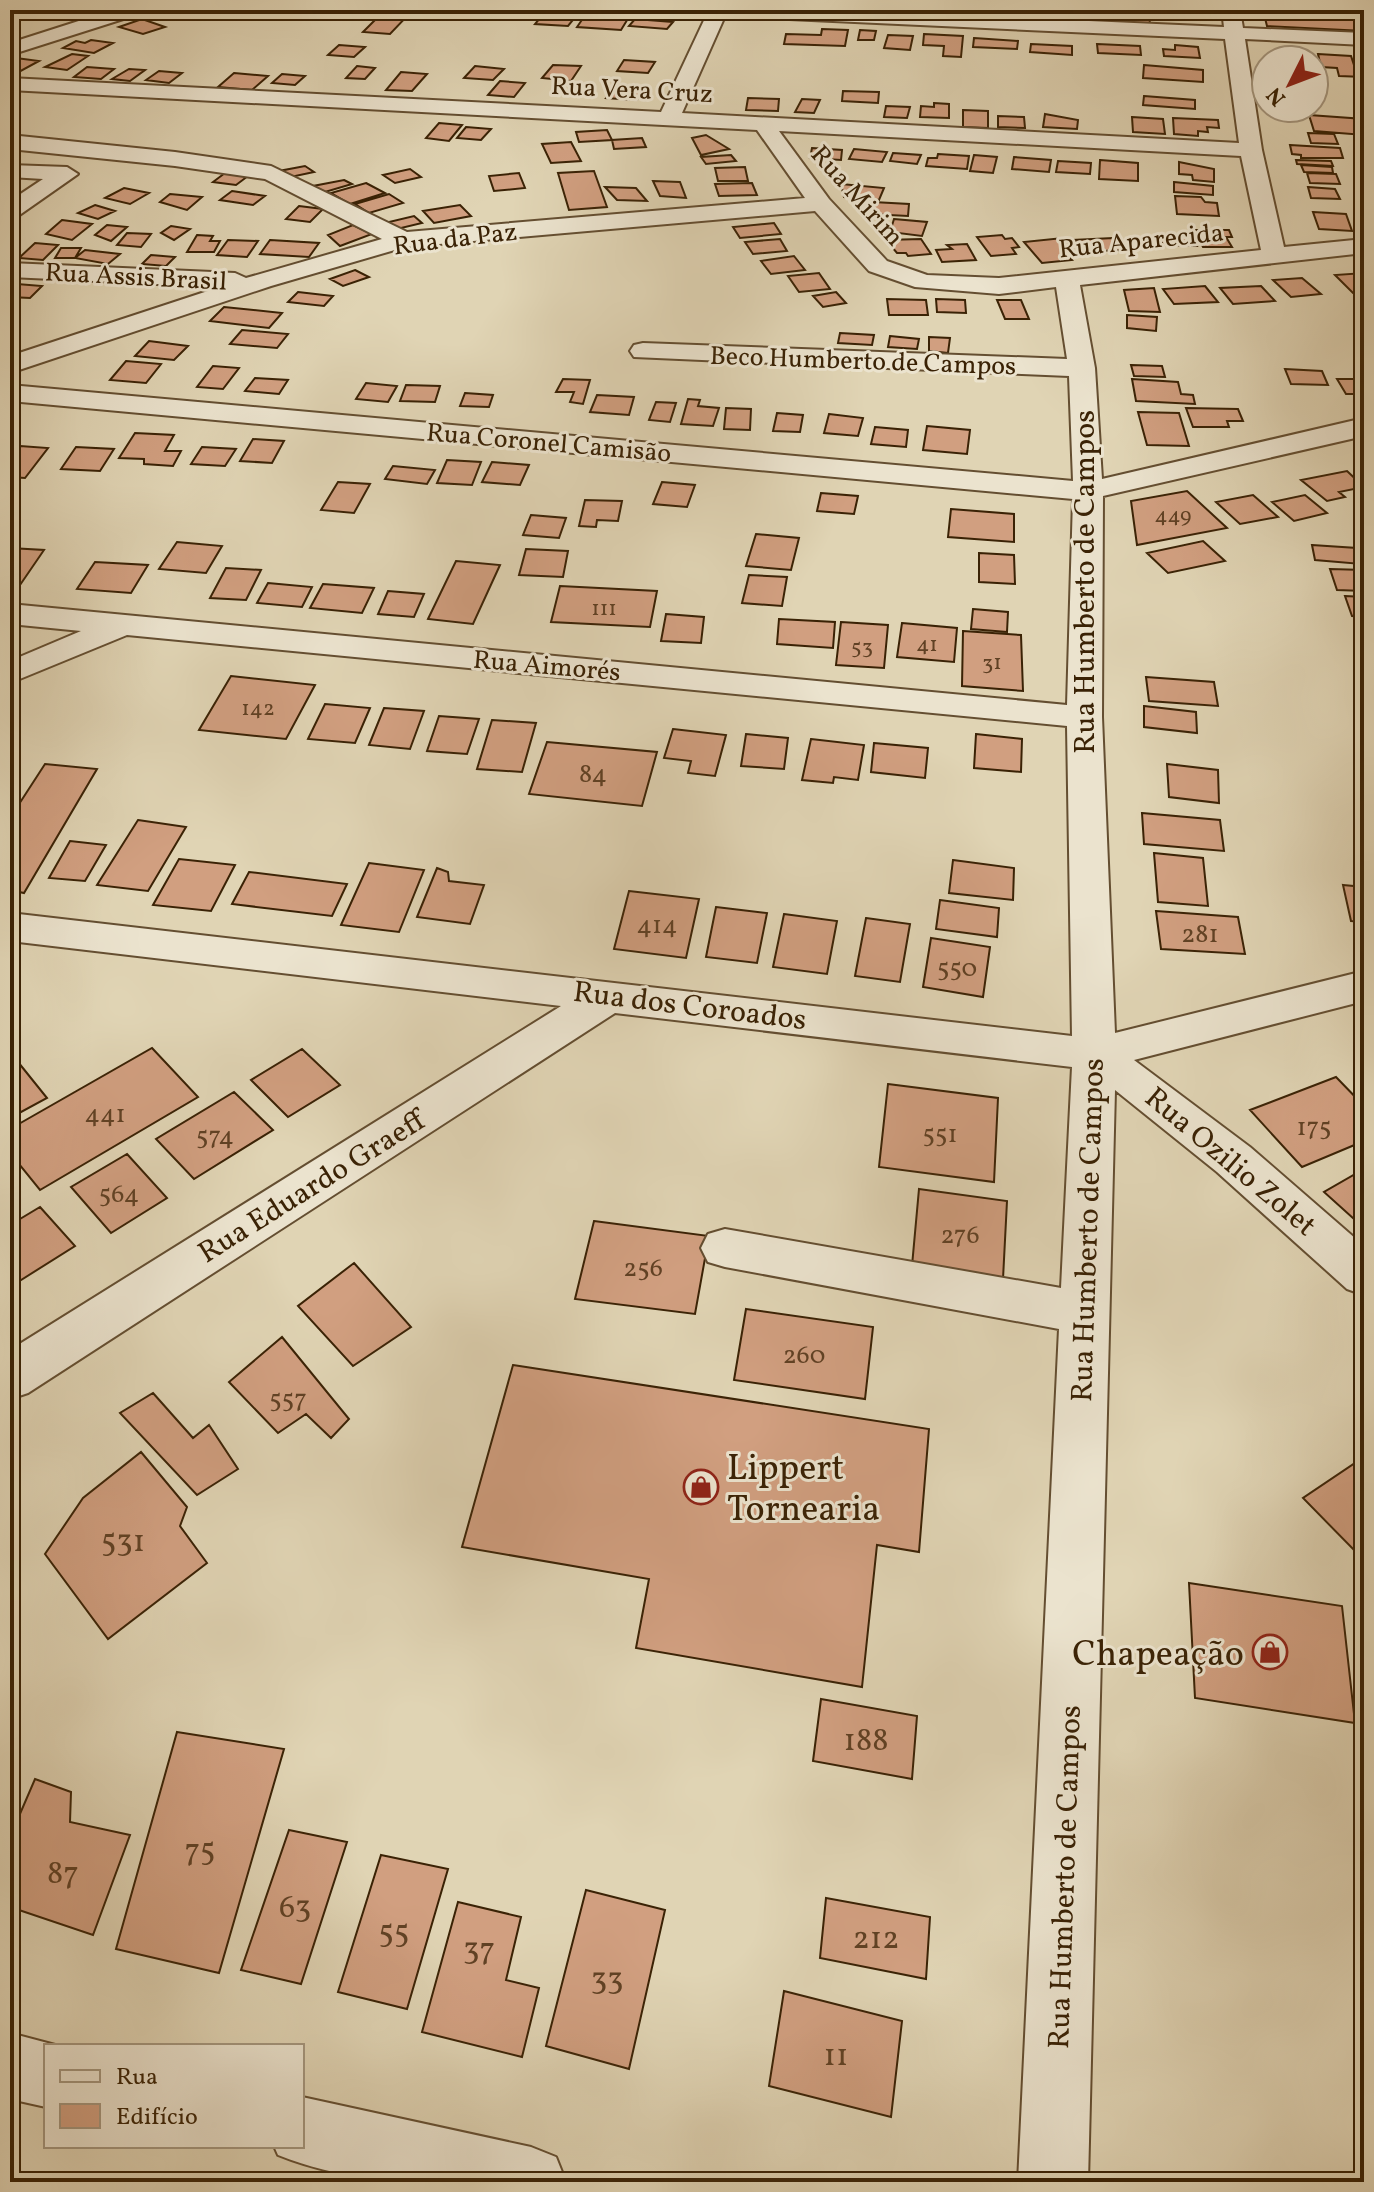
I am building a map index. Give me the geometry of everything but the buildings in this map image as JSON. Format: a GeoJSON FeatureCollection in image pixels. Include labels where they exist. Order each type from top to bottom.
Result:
{"type":"FeatureCollection","features":[{"type":"Feature","properties":{"kind":"street"},"geometry":{"type":"LineString","coordinates":[[10,49],[132,10]]}},
{"type":"Feature","properties":{"kind":"street"},"geometry":{"type":"LineString","coordinates":[[669,118],[716,10],[1364,39]]}},
{"type":"Feature","properties":{"kind":"street"},"geometry":{"type":"LineString","coordinates":[[1231,10],[1251,150],[1274,256]]}},
{"type":"Feature","properties":{"kind":"street","name":"Rua Vera Cruz"},"geometry":{"type":"LineString","coordinates":[[10,84],[1251,150]]}},
{"type":"Feature","properties":{"kind":"street","name":"Rua Mirim"},"geometry":{"type":"LineString","coordinates":[[764,125],[821,204],[878,266],[924,282]]}},
{"type":"Feature","properties":{"kind":"street"},"geometry":{"type":"LineString","coordinates":[[10,142],[175,159],[271,173],[403,240]]}},
{"type":"Feature","properties":{"kind":"street"},"geometry":{"type":"LineString","coordinates":[[10,171],[67,174],[10,211]]}},
{"type":"Feature","properties":{"kind":"street","name":"Rua da Paz"},"geometry":{"type":"LineString","coordinates":[[10,365],[262,281],[403,240],[821,204]]}},
{"type":"Feature","properties":{"kind":"street","name":"Rua Aparecida"},"geometry":{"type":"LineString","coordinates":[[924,282],[999,286],[1364,246]]}},
{"type":"Feature","properties":{"kind":"street","name":"Rua Assis Brasil"},"geometry":{"type":"LineString","coordinates":[[10,270],[262,281]]}},
{"type":"Feature","properties":{"kind":"street","name":"Rua Humberto de Campos"},"geometry":{"type":"LineString","coordinates":[[1053,2182],[1094,1054],[1084,717],[1088,491],[1082,368],[1067,279]]}},
{"type":"Feature","properties":{"kind":"street","name":"Beco Humberto de Campos"},"geometry":{"type":"LineString","coordinates":[[643,351],[1082,368]]}},
{"type":"Feature","properties":{"kind":"street","name":"Rua Coronel Camisão"},"geometry":{"type":"LineString","coordinates":[[10,393],[1088,491],[1364,427]]}},
{"type":"Feature","properties":{"kind":"street","name":"Rua Aimorés"},"geometry":{"type":"LineString","coordinates":[[10,614],[1084,717]]}},
{"type":"Feature","properties":{"kind":"street"},"geometry":{"type":"LineString","coordinates":[[10,673],[122,625]]}},
{"type":"Feature","properties":{"kind":"street","name":"Rua dos Coroados"},"geometry":{"type":"LineString","coordinates":[[10,927],[1094,1054],[1364,986]]}},
{"type":"Feature","properties":{"kind":"street","name":"Rua Eduardo Graeff"},"geometry":{"type":"LineString","coordinates":[[10,1377],[611,995]]}},
{"type":"Feature","properties":{"kind":"street","name":"Rua Ozilio Zolet"},"geometry":{"type":"LineString","coordinates":[[1094,1054],[1154,1094],[1229,1152],[1364,1275]]}},
{"type":"Feature","properties":{"kind":"street"},"geometry":{"type":"LineString","coordinates":[[725,1248],[1084,1313]]}},
{"type":"Feature","properties":{"kind":"street"},"geometry":{"type":"LineString","coordinates":[[10,2066],[44,2074]]}},
{"type":"Feature","properties":{"kind":"street"},"geometry":{"type":"LineString","coordinates":[[304,2131],[531,2182]]}},
{"type":"Feature","properties":{"kind":"place","name":"Lippert Tornearia"},"geometry":{"type":"Point","coordinates":[701,1487]}},
{"type":"Feature","properties":{"kind":"place","name":"Chapeação"},"geometry":{"type":"Point","coordinates":[1270,1652]}}]}
